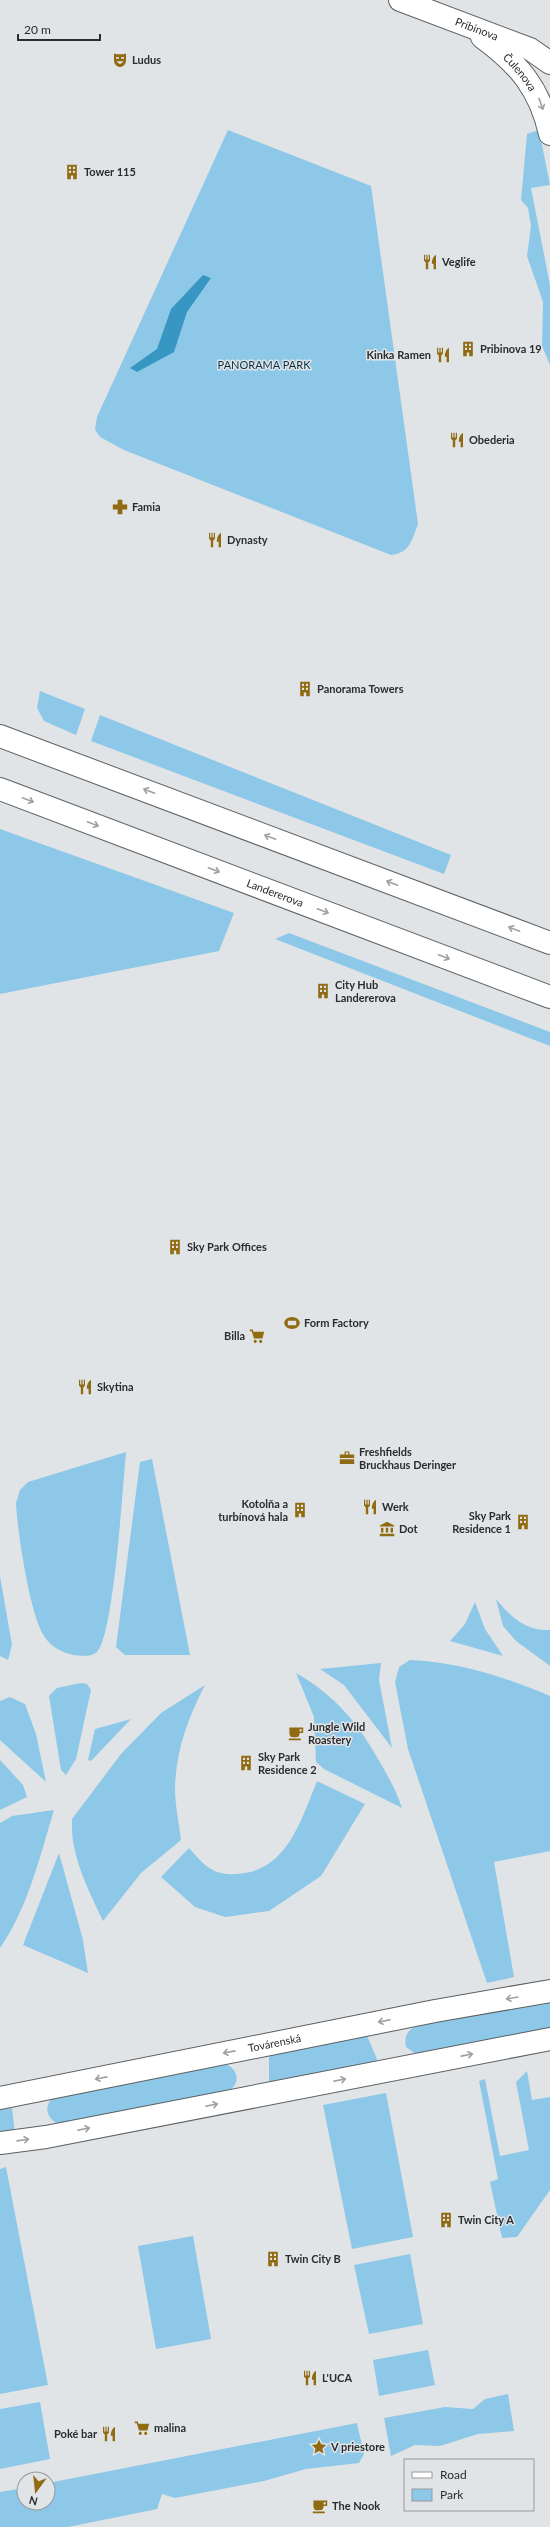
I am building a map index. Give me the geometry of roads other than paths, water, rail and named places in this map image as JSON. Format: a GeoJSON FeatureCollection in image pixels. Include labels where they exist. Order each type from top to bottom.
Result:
{"type":"FeatureCollection","features":[{"type":"Feature","properties":{"kind":"street","name":"Pribinova"},"geometry":{"type":"LineString","coordinates":[[400,0],[530,49],[550,63]]}},
{"type":"Feature","properties":{"kind":"street","name":"Čulenova"},"geometry":{"type":"LineString","coordinates":[[467,26],[509,58],[531,84],[537,94],[550,131]]}},
{"type":"Feature","properties":{"kind":"street"},"geometry":{"type":"LineString","coordinates":[[0,736],[550,943]]}},
{"type":"Feature","properties":{"kind":"street","name":"Landererova"},"geometry":{"type":"LineString","coordinates":[[0,789],[550,997]]}},
{"type":"Feature","properties":{"kind":"street","name":"Továrenská"},"geometry":{"type":"LineString","coordinates":[[0,2098],[435,2011],[550,1991]]}},
{"type":"Feature","properties":{"kind":"street"},"geometry":{"type":"LineString","coordinates":[[0,2144],[46,2137],[550,2039]]}},
{"type":"Feature","properties":{"kind":"place","name":"Ludus"},"geometry":{"type":"Point","coordinates":[120,60]}},
{"type":"Feature","properties":{"kind":"place","name":"Tower 115"},"geometry":{"type":"Point","coordinates":[72,172]}},
{"type":"Feature","properties":{"kind":"place","name":"Veglife"},"geometry":{"type":"Point","coordinates":[430,262]}},
{"type":"Feature","properties":{"kind":"place","name":"Pribinova 19"},"geometry":{"type":"Point","coordinates":[468,349]}},
{"type":"Feature","properties":{"kind":"place","name":"Kinka Ramen"},"geometry":{"type":"Point","coordinates":[443,355]}},
{"type":"Feature","properties":{"kind":"place","name":"Obederia"},"geometry":{"type":"Point","coordinates":[457,440]}},
{"type":"Feature","properties":{"kind":"place","name":"Famia"},"geometry":{"type":"Point","coordinates":[120,507]}},
{"type":"Feature","properties":{"kind":"place","name":"Dynasty"},"geometry":{"type":"Point","coordinates":[215,540]}},
{"type":"Feature","properties":{"kind":"place","name":"Panorama Towers"},"geometry":{"type":"Point","coordinates":[305,689]}},
{"type":"Feature","properties":{"kind":"place","name":"City Hub Landererova"},"geometry":{"type":"Point","coordinates":[323,991]}},
{"type":"Feature","properties":{"kind":"place","name":"Sky Park Offices"},"geometry":{"type":"Point","coordinates":[175,1247]}},
{"type":"Feature","properties":{"kind":"place","name":"Form Factory"},"geometry":{"type":"Point","coordinates":[292,1323]}},
{"type":"Feature","properties":{"kind":"place","name":"Billa"},"geometry":{"type":"Point","coordinates":[257,1336]}},
{"type":"Feature","properties":{"kind":"place","name":"Skytina"},"geometry":{"type":"Point","coordinates":[85,1387]}},
{"type":"Feature","properties":{"kind":"place","name":"Freshfields Bruckhaus Deringer"},"geometry":{"type":"Point","coordinates":[347,1458]}},
{"type":"Feature","properties":{"kind":"place","name":"Werk"},"geometry":{"type":"Point","coordinates":[370,1507]}},
{"type":"Feature","properties":{"kind":"place","name":"Kotolňa a turbínová hala"},"geometry":{"type":"Point","coordinates":[300,1510]}},
{"type":"Feature","properties":{"kind":"place","name":"Sky Park Residence 1"},"geometry":{"type":"Point","coordinates":[523,1522]}},
{"type":"Feature","properties":{"kind":"place","name":"Dot"},"geometry":{"type":"Point","coordinates":[387,1529]}},
{"type":"Feature","properties":{"kind":"place","name":"Jungle Wild Roastery"},"geometry":{"type":"Point","coordinates":[296,1733]}},
{"type":"Feature","properties":{"kind":"place","name":"Sky Park Residence 2"},"geometry":{"type":"Point","coordinates":[246,1763]}},
{"type":"Feature","properties":{"kind":"place","name":"Twin City A"},"geometry":{"type":"Point","coordinates":[446,2220]}},
{"type":"Feature","properties":{"kind":"place","name":"Twin City B"},"geometry":{"type":"Point","coordinates":[273,2259]}},
{"type":"Feature","properties":{"kind":"place","name":"L'UCA"},"geometry":{"type":"Point","coordinates":[310,2378]}},
{"type":"Feature","properties":{"kind":"place","name":"malina"},"geometry":{"type":"Point","coordinates":[142,2428]}},
{"type":"Feature","properties":{"kind":"place","name":"Poké bar"},"geometry":{"type":"Point","coordinates":[109,2434]}},
{"type":"Feature","properties":{"kind":"place","name":"V priestore"},"geometry":{"type":"Point","coordinates":[319,2447]}},
{"type":"Feature","properties":{"kind":"place","name":"The Nook"},"geometry":{"type":"Point","coordinates":[320,2506]}},
{"type":"Feature","properties":{"kind":"park label","name":"PANORAMA PARK"},"geometry":{"type":"Point","coordinates":[264,365]}}]}
